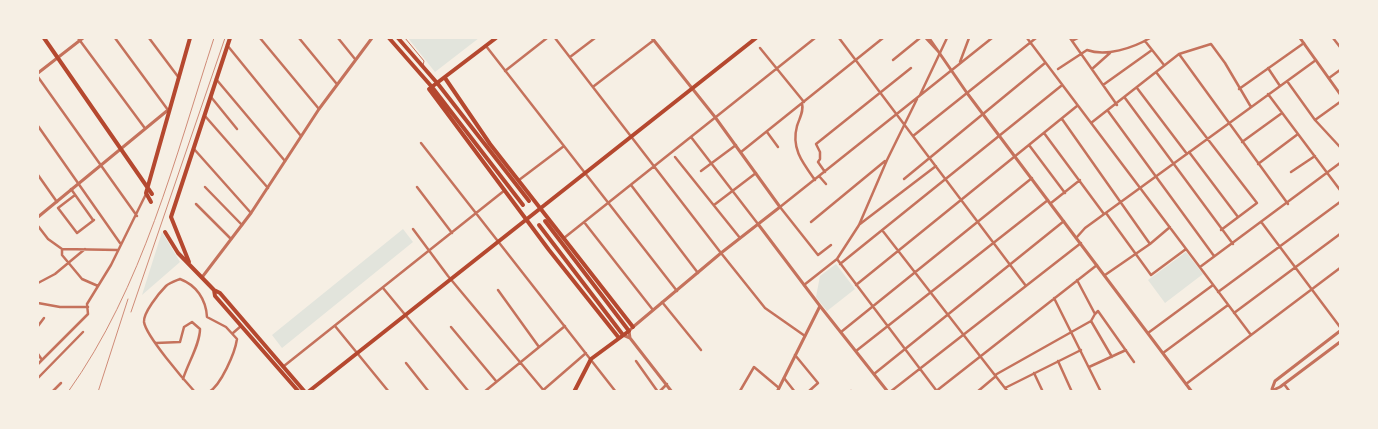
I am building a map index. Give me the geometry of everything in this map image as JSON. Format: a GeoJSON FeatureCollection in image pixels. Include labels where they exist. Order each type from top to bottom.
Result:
{"type":"FeatureCollection","features":[{"type":"Feature","properties":{"kind":"main road"},"geometry":{"type":"LineString","coordinates":[[44,38],[119,148],[147,191],[151,202]]}},
{"type":"Feature","properties":{"kind":"main road"},"geometry":{"type":"LineString","coordinates":[[147,191],[168,110],[190,38]]}},
{"type":"Feature","properties":{"kind":"main road"},"geometry":{"type":"LineString","coordinates":[[189,262],[171,217],[205,116],[215,78],[230,38]]}},
{"type":"Feature","properties":{"kind":"main road"},"geometry":{"type":"LineString","coordinates":[[390,38],[523,205]]}},
{"type":"Feature","properties":{"kind":"main road"},"geometry":{"type":"LineString","coordinates":[[398,38],[438,84],[529,200]]}},
{"type":"Feature","properties":{"kind":"main road"},"geometry":{"type":"LineString","coordinates":[[430,88],[438,84],[496,38]]}},
{"type":"Feature","properties":{"kind":"main road"},"geometry":{"type":"LineString","coordinates":[[165,232],[178,253],[203,276],[214,290],[220,293],[298,390],[307,392],[756,38]]}},
{"type":"Feature","properties":{"kind":"main road"},"geometry":{"type":"LineString","coordinates":[[444,78],[563,239],[633,327]]}},
{"type":"Feature","properties":{"kind":"main road"},"geometry":{"type":"LineString","coordinates":[[430,88],[526,219],[619,338]]}},
{"type":"Feature","properties":{"kind":"main road"},"geometry":{"type":"LineString","coordinates":[[147,191],[152,194]]}},
{"type":"Feature","properties":{"kind":"main road"},"geometry":{"type":"LineString","coordinates":[[545,221],[629,331],[591,359],[574,392]]}},
{"type":"Feature","properties":{"kind":"main road"},"geometry":{"type":"LineString","coordinates":[[539,225],[623,335]]}},
{"type":"Feature","properties":{"kind":"main road"},"geometry":{"type":"LineString","coordinates":[[244,324],[284,366],[298,390]]}},
{"type":"Feature","properties":{"kind":"street"},"geometry":{"type":"LineString","coordinates":[[38,72],[80,38],[144,127]]}},
{"type":"Feature","properties":{"kind":"street"},"geometry":{"type":"LineString","coordinates":[[38,217],[144,127],[168,110],[115,38]]}},
{"type":"Feature","properties":{"kind":"street"},"geometry":{"type":"LineString","coordinates":[[149,38],[179,78]]}},
{"type":"Feature","properties":{"kind":"street"},"geometry":{"type":"LineString","coordinates":[[260,38],[319,109]]}},
{"type":"Feature","properties":{"kind":"street"},"geometry":{"type":"LineString","coordinates":[[299,38],[336,83]]}},
{"type":"Feature","properties":{"kind":"street"},"geometry":{"type":"LineString","coordinates":[[338,38],[355,58]]}},
{"type":"Feature","properties":{"kind":"street"},"geometry":{"type":"LineString","coordinates":[[203,276],[251,213],[336,83],[372,38]]}},
{"type":"Feature","properties":{"kind":"street"},"geometry":{"type":"LineString","coordinates":[[505,71],[547,38]]}},
{"type":"Feature","properties":{"kind":"street"},"geometry":{"type":"LineString","coordinates":[[555,38],[721,253],[766,308],[805,336]]}},
{"type":"Feature","properties":{"kind":"street"},"geometry":{"type":"LineString","coordinates":[[570,57],[595,38]]}},
{"type":"Feature","properties":{"kind":"street"},"geometry":{"type":"LineString","coordinates":[[563,239],[815,38]]}},
{"type":"Feature","properties":{"kind":"street"},"geometry":{"type":"LineString","coordinates":[[839,38],[1026,286]]}},
{"type":"Feature","properties":{"kind":"street"},"geometry":{"type":"LineString","coordinates":[[741,152],[883,38]]}},
{"type":"Feature","properties":{"kind":"street"},"geometry":{"type":"LineString","coordinates":[[893,60],[920,38]]}},
{"type":"Feature","properties":{"kind":"street"},"geometry":{"type":"LineString","coordinates":[[928,38],[1192,392]]}},
{"type":"Feature","properties":{"kind":"street"},"geometry":{"type":"LineString","coordinates":[[804,285],[836,260],[859,225],[886,160],[939,52],[948,38]]}},
{"type":"Feature","properties":{"kind":"street"},"geometry":{"type":"LineString","coordinates":[[959,64],[969,38]]}},
{"type":"Feature","properties":{"kind":"street"},"geometry":{"type":"LineString","coordinates":[[630,338],[629,331],[633,327],[721,253],[992,38]]}},
{"type":"Feature","properties":{"kind":"street"},"geometry":{"type":"LineString","coordinates":[[1027,38],[1251,336]]}},
{"type":"Feature","properties":{"kind":"street"},"geometry":{"type":"LineString","coordinates":[[913,136],[1036,38]]}},
{"type":"Feature","properties":{"kind":"street"},"geometry":{"type":"LineString","coordinates":[[1070,38],[1117,105]]}},
{"type":"Feature","properties":{"kind":"street"},"geometry":{"type":"LineString","coordinates":[[1072,41],[1078,38]]}},
{"type":"Feature","properties":{"kind":"street"},"geometry":{"type":"LineString","coordinates":[[1058,69],[1087,50],[1098,54],[1110,53],[1150,38]]}},
{"type":"Feature","properties":{"kind":"street"},"geometry":{"type":"LineString","coordinates":[[1300,38],[1340,94]]}},
{"type":"Feature","properties":{"kind":"street"},"geometry":{"type":"LineString","coordinates":[[1333,38],[1340,47]]}},
{"type":"Feature","properties":{"kind":"street"},"geometry":{"type":"LineString","coordinates":[[593,86],[653,39],[715,117],[780,207],[818,255],[831,245]]}},
{"type":"Feature","properties":{"kind":"street"},"geometry":{"type":"LineString","coordinates":[[1145,41],[1164,65]]}},
{"type":"Feature","properties":{"kind":"street"},"geometry":{"type":"LineString","coordinates":[[1239,89],[1304,43]]}},
{"type":"Feature","properties":{"kind":"street"},"geometry":{"type":"LineString","coordinates":[[1091,123],[1117,105],[1178,54],[1211,44],[1226,63],[1239,89],[1251,107]]}},
{"type":"Feature","properties":{"kind":"street"},"geometry":{"type":"LineString","coordinates":[[227,45],[302,137]]}},
{"type":"Feature","properties":{"kind":"street"},"geometry":{"type":"LineString","coordinates":[[486,46],[677,291]]}},
{"type":"Feature","properties":{"kind":"street"},"geometry":{"type":"LineString","coordinates":[[760,48],[803,102],[804,110],[794,138],[797,152],[815,180]]}},
{"type":"Feature","properties":{"kind":"street"},"geometry":{"type":"LineString","coordinates":[[1103,85],[1152,50]]}},
{"type":"Feature","properties":{"kind":"street"},"geometry":{"type":"LineString","coordinates":[[1092,69],[1110,53]]}},
{"type":"Feature","properties":{"kind":"street"},"geometry":{"type":"LineString","coordinates":[[1178,54],[1288,204]]}},
{"type":"Feature","properties":{"kind":"street"},"geometry":{"type":"LineString","coordinates":[[1076,237],[1228,123],[1316,60]]}},
{"type":"Feature","properties":{"kind":"street"},"geometry":{"type":"LineString","coordinates":[[904,179],[984,115],[1045,62]]}},
{"type":"Feature","properties":{"kind":"street"},"geometry":{"type":"LineString","coordinates":[[825,172],[818,162],[820,152],[816,144],[911,68]]}},
{"type":"Feature","properties":{"kind":"street"},"geometry":{"type":"LineString","coordinates":[[1268,68],[1280,86]]}},
{"type":"Feature","properties":{"kind":"street"},"geometry":{"type":"LineString","coordinates":[[1329,78],[1340,70]]}},
{"type":"Feature","properties":{"kind":"street"},"geometry":{"type":"LineString","coordinates":[[1156,72],[1257,203],[1222,230]]}},
{"type":"Feature","properties":{"kind":"street"},"geometry":{"type":"LineString","coordinates":[[38,77],[137,216]]}},
{"type":"Feature","properties":{"kind":"street"},"geometry":{"type":"LineString","coordinates":[[215,78],[285,161]]}},
{"type":"Feature","properties":{"kind":"street"},"geometry":{"type":"LineString","coordinates":[[1287,81],[1315,120],[1340,147]]}},
{"type":"Feature","properties":{"kind":"street"},"geometry":{"type":"LineString","coordinates":[[840,264],[1062,86]]}},
{"type":"Feature","properties":{"kind":"street"},"geometry":{"type":"LineString","coordinates":[[1137,88],[1238,217]]}},
{"type":"Feature","properties":{"kind":"street"},"geometry":{"type":"LineString","coordinates":[[1268,94],[1340,190]]}},
{"type":"Feature","properties":{"kind":"street"},"geometry":{"type":"LineString","coordinates":[[210,96],[237,129]]}},
{"type":"Feature","properties":{"kind":"street"},"geometry":{"type":"LineString","coordinates":[[1125,98],[1234,244]]}},
{"type":"Feature","properties":{"kind":"street"},"geometry":{"type":"LineString","coordinates":[[1315,120],[1340,102]]}},
{"type":"Feature","properties":{"kind":"street"},"geometry":{"type":"LineString","coordinates":[[856,286],[1077,106]]}},
{"type":"Feature","properties":{"kind":"street"},"geometry":{"type":"LineString","coordinates":[[1108,111],[1214,256]]}},
{"type":"Feature","properties":{"kind":"street"},"geometry":{"type":"LineString","coordinates":[[1242,142],[1282,113]]}},
{"type":"Feature","properties":{"kind":"street"},"geometry":{"type":"LineString","coordinates":[[205,116],[268,188]]}},
{"type":"Feature","properties":{"kind":"street"},"geometry":{"type":"LineString","coordinates":[[1062,118],[1150,244]]}},
{"type":"Feature","properties":{"kind":"street"},"geometry":{"type":"LineString","coordinates":[[38,126],[120,244]]}},
{"type":"Feature","properties":{"kind":"street"},"geometry":{"type":"LineString","coordinates":[[767,132],[778,146]]}},
{"type":"Feature","properties":{"kind":"street"},"geometry":{"type":"LineString","coordinates":[[1044,133],[1150,275],[1186,249]]}},
{"type":"Feature","properties":{"kind":"street"},"geometry":{"type":"LineString","coordinates":[[1258,164],[1298,134]]}},
{"type":"Feature","properties":{"kind":"street"},"geometry":{"type":"LineString","coordinates":[[691,137],[820,306],[889,392],[1081,243]]}},
{"type":"Feature","properties":{"kind":"street"},"geometry":{"type":"LineString","coordinates":[[421,143],[616,392]]}},
{"type":"Feature","properties":{"kind":"street"},"geometry":{"type":"LineString","coordinates":[[701,171],[736,145]]}},
{"type":"Feature","properties":{"kind":"street"},"geometry":{"type":"LineString","coordinates":[[1029,145],[1065,193]]}},
{"type":"Feature","properties":{"kind":"street"},"geometry":{"type":"LineString","coordinates":[[519,181],[564,146]]}},
{"type":"Feature","properties":{"kind":"street"},"geometry":{"type":"LineString","coordinates":[[193,148],[251,213]]}},
{"type":"Feature","properties":{"kind":"street"},"geometry":{"type":"LineString","coordinates":[[1291,172],[1315,156]]}},
{"type":"Feature","properties":{"kind":"street"},"geometry":{"type":"LineString","coordinates":[[675,157],[740,238]]}},
{"type":"Feature","properties":{"kind":"street"},"geometry":{"type":"LineString","coordinates":[[812,222],[886,160]]}},
{"type":"Feature","properties":{"kind":"street"},"geometry":{"type":"LineString","coordinates":[[1200,267],[1288,204],[1340,163]]}},
{"type":"Feature","properties":{"kind":"street"},"geometry":{"type":"LineString","coordinates":[[859,225],[936,166]]}},
{"type":"Feature","properties":{"kind":"street"},"geometry":{"type":"LineString","coordinates":[[714,204],[756,174]]}},
{"type":"Feature","properties":{"kind":"street"},"geometry":{"type":"LineString","coordinates":[[38,175],[57,202]]}},
{"type":"Feature","properties":{"kind":"street"},"geometry":{"type":"LineString","coordinates":[[819,176],[826,184]]}},
{"type":"Feature","properties":{"kind":"street"},"geometry":{"type":"LineString","coordinates":[[841,332],[1032,178]]}},
{"type":"Feature","properties":{"kind":"street"},"geometry":{"type":"LineString","coordinates":[[856,351],[994,243],[1065,193],[1080,180]]}},
{"type":"Feature","properties":{"kind":"street"},"geometry":{"type":"LineString","coordinates":[[631,184],[698,273]]}},
{"type":"Feature","properties":{"kind":"street"},"geometry":{"type":"LineString","coordinates":[[205,187],[242,225]]}},
{"type":"Feature","properties":{"kind":"street"},"geometry":{"type":"LineString","coordinates":[[417,187],[452,232]]}},
{"type":"Feature","properties":{"kind":"street"},"geometry":{"type":"LineString","coordinates":[[71,189],[94,220],[77,233],[58,208],[75,195]]}},
{"type":"Feature","properties":{"kind":"street"},"geometry":{"type":"LineString","coordinates":[[284,366],[505,190]]}},
{"type":"Feature","properties":{"kind":"street"},"geometry":{"type":"LineString","coordinates":[[38,364],[88,314],[88,307],[98,286],[137,216],[147,191]]}},
{"type":"Feature","properties":{"kind":"street"},"geometry":{"type":"LineString","coordinates":[[1218,292],[1340,202]]}},
{"type":"Feature","properties":{"kind":"street"},"geometry":{"type":"LineString","coordinates":[[196,204],[231,239]]}},
{"type":"Feature","properties":{"kind":"street"},"geometry":{"type":"LineString","coordinates":[[874,374],[1064,220]]}},
{"type":"Feature","properties":{"kind":"street"},"geometry":{"type":"LineString","coordinates":[[584,222],[653,310]]}},
{"type":"Feature","properties":{"kind":"street"},"geometry":{"type":"LineString","coordinates":[[1262,223],[1340,327]]}},
{"type":"Feature","properties":{"kind":"street"},"geometry":{"type":"LineString","coordinates":[[38,226],[48,239],[62,249],[118,250]]}},
{"type":"Feature","properties":{"kind":"street"},"geometry":{"type":"LineString","coordinates":[[1104,275],[1150,244],[1170,227]]}},
{"type":"Feature","properties":{"kind":"street"},"geometry":{"type":"LineString","coordinates":[[413,229],[451,279],[543,391],[586,353]]}},
{"type":"Feature","properties":{"kind":"street"},"geometry":{"type":"LineString","coordinates":[[882,230],[1008,392]]}},
{"type":"Feature","properties":{"kind":"street"},"geometry":{"type":"LineString","coordinates":[[1234,313],[1340,234]]}},
{"type":"Feature","properties":{"kind":"street"},"geometry":{"type":"LineString","coordinates":[[62,249],[62,255],[82,279],[98,286]]}},
{"type":"Feature","properties":{"kind":"street"},"geometry":{"type":"LineString","coordinates":[[38,283],[68,264],[85,249]]}},
{"type":"Feature","properties":{"kind":"street"},"geometry":{"type":"LineString","coordinates":[[836,260],[936,391],[1097,265]]}},
{"type":"Feature","properties":{"kind":"street"},"geometry":{"type":"LineString","coordinates":[[1186,384],[1340,268]]}},
{"type":"Feature","properties":{"kind":"street"},"geometry":{"type":"LineString","coordinates":[[195,392],[147,331],[144,322],[145,314],[166,286],[180,279],[193,286],[200,294],[207,316],[222,323],[233,333],[237,340],[229,362],[216,387],[209,392]]}},
{"type":"Feature","properties":{"kind":"street"},"geometry":{"type":"LineString","coordinates":[[1077,280],[1095,314]]}},
{"type":"Feature","properties":{"kind":"street"},"geometry":{"type":"LineString","coordinates":[[1148,333],[1213,285]]}},
{"type":"Feature","properties":{"kind":"street"},"geometry":{"type":"LineString","coordinates":[[383,288],[404,316],[469,392]]}},
{"type":"Feature","properties":{"kind":"street"},"geometry":{"type":"LineString","coordinates":[[498,290],[539,347]]}},
{"type":"Feature","properties":{"kind":"street"},"geometry":{"type":"LineString","coordinates":[[1054,298],[1101,392]]}},
{"type":"Feature","properties":{"kind":"street"},"geometry":{"type":"LineString","coordinates":[[662,302],[701,350]]}},
{"type":"Feature","properties":{"kind":"street"},"geometry":{"type":"LineString","coordinates":[[38,303],[60,307],[88,307]]}},
{"type":"Feature","properties":{"kind":"street"},"geometry":{"type":"LineString","coordinates":[[1163,353],[1228,305]]}},
{"type":"Feature","properties":{"kind":"street"},"geometry":{"type":"LineString","coordinates":[[740,391],[754,367],[778,390],[820,306]]}},
{"type":"Feature","properties":{"kind":"street"},"geometry":{"type":"LineString","coordinates":[[976,392],[995,376],[1091,321],[1098,311],[1134,362]]}},
{"type":"Feature","properties":{"kind":"street"},"geometry":{"type":"LineString","coordinates":[[38,326],[44,318]]}},
{"type":"Feature","properties":{"kind":"street"},"geometry":{"type":"LineString","coordinates":[[1091,321],[1112,357]]}},
{"type":"Feature","properties":{"kind":"street"},"geometry":{"type":"LineString","coordinates":[[156,343],[180,342],[184,327],[192,322],[200,329],[200,336],[189,358],[183,379]]}},
{"type":"Feature","properties":{"kind":"street"},"geometry":{"type":"LineString","coordinates":[[233,333],[244,324]]}},
{"type":"Feature","properties":{"kind":"street"},"geometry":{"type":"LineString","coordinates":[[334,326],[389,392]]}},
{"type":"Feature","properties":{"kind":"street"},"geometry":{"type":"LineString","coordinates":[[484,392],[565,326]]}},
{"type":"Feature","properties":{"kind":"street"},"geometry":{"type":"LineString","coordinates":[[451,327],[496,381]]}},
{"type":"Feature","properties":{"kind":"street"},"geometry":{"type":"LineString","coordinates":[[1270,390],[1274,381],[1340,331]]}},
{"type":"Feature","properties":{"kind":"street"},"geometry":{"type":"LineString","coordinates":[[38,378],[83,332]]}},
{"type":"Feature","properties":{"kind":"street"},"geometry":{"type":"LineString","coordinates":[[623,335],[630,338],[668,384],[672,392]]}},
{"type":"Feature","properties":{"kind":"street"},"geometry":{"type":"LineString","coordinates":[[1270,390],[1284,384],[1340,342]]}},
{"type":"Feature","properties":{"kind":"street"},"geometry":{"type":"LineString","coordinates":[[1005,388],[1081,350]]}},
{"type":"Feature","properties":{"kind":"street"},"geometry":{"type":"LineString","coordinates":[[1089,367],[1126,350]]}},
{"type":"Feature","properties":{"kind":"street"},"geometry":{"type":"LineString","coordinates":[[38,354],[42,360]]}},
{"type":"Feature","properties":{"kind":"street"},"geometry":{"type":"LineString","coordinates":[[795,356],[818,383],[808,392]]}},
{"type":"Feature","properties":{"kind":"street"},"geometry":{"type":"LineString","coordinates":[[636,361],[658,392],[668,384]]}},
{"type":"Feature","properties":{"kind":"street"},"geometry":{"type":"LineString","coordinates":[[1058,362],[1072,392]]}},
{"type":"Feature","properties":{"kind":"street"},"geometry":{"type":"LineString","coordinates":[[406,363],[429,392]]}},
{"type":"Feature","properties":{"kind":"street"},"geometry":{"type":"LineString","coordinates":[[1034,373],[1043,392]]}},
{"type":"Feature","properties":{"kind":"street"},"geometry":{"type":"LineString","coordinates":[[784,378],[795,392]]}},
{"type":"Feature","properties":{"kind":"street"},"geometry":{"type":"LineString","coordinates":[[52,392],[61,383]]}},
{"type":"Feature","properties":{"kind":"street"},"geometry":{"type":"LineString","coordinates":[[1284,384],[1290,392]]}},
{"type":"Feature","properties":{"kind":"lane"},"geometry":{"type":"LineString","coordinates":[[405,38],[424,61],[423,69]]}},
{"type":"Feature","properties":{"kind":"shaded area"},"geometry":{"type":"Polygon","coordinates":[[[408,38],[479,38],[435,72],[408,38]]]}},
{"type":"Feature","properties":{"kind":"shaded area"},"geometry":{"type":"Polygon","coordinates":[[[403,229],[413,242],[282,348],[272,335],[403,229]]]}},
{"type":"Feature","properties":{"kind":"shaded area"},"geometry":{"type":"Polygon","coordinates":[[[162,232],[180,262],[142,295],[162,232]]]}},
{"type":"Feature","properties":{"kind":"shaded area"},"geometry":{"type":"Polygon","coordinates":[[[1186,252],[1203,274],[1165,303],[1148,280],[1186,252]]]}},
{"type":"Feature","properties":{"kind":"shaded area"},"geometry":{"type":"Polygon","coordinates":[[[836,264],[855,289],[827,311],[816,297],[820,276],[836,264]]]}},
{"type":"Feature","properties":{"kind":"railway"},"geometry":{"type":"LineString","coordinates":[[68,392],[94,352],[117,309],[137,265],[170,175],[214,38]]}},
{"type":"Feature","properties":{"kind":"railway"},"geometry":{"type":"LineString","coordinates":[[131,312],[225,38]]}},
{"type":"Feature","properties":{"kind":"railway"},"geometry":{"type":"LineString","coordinates":[[98,392],[128,299]]}}]}
